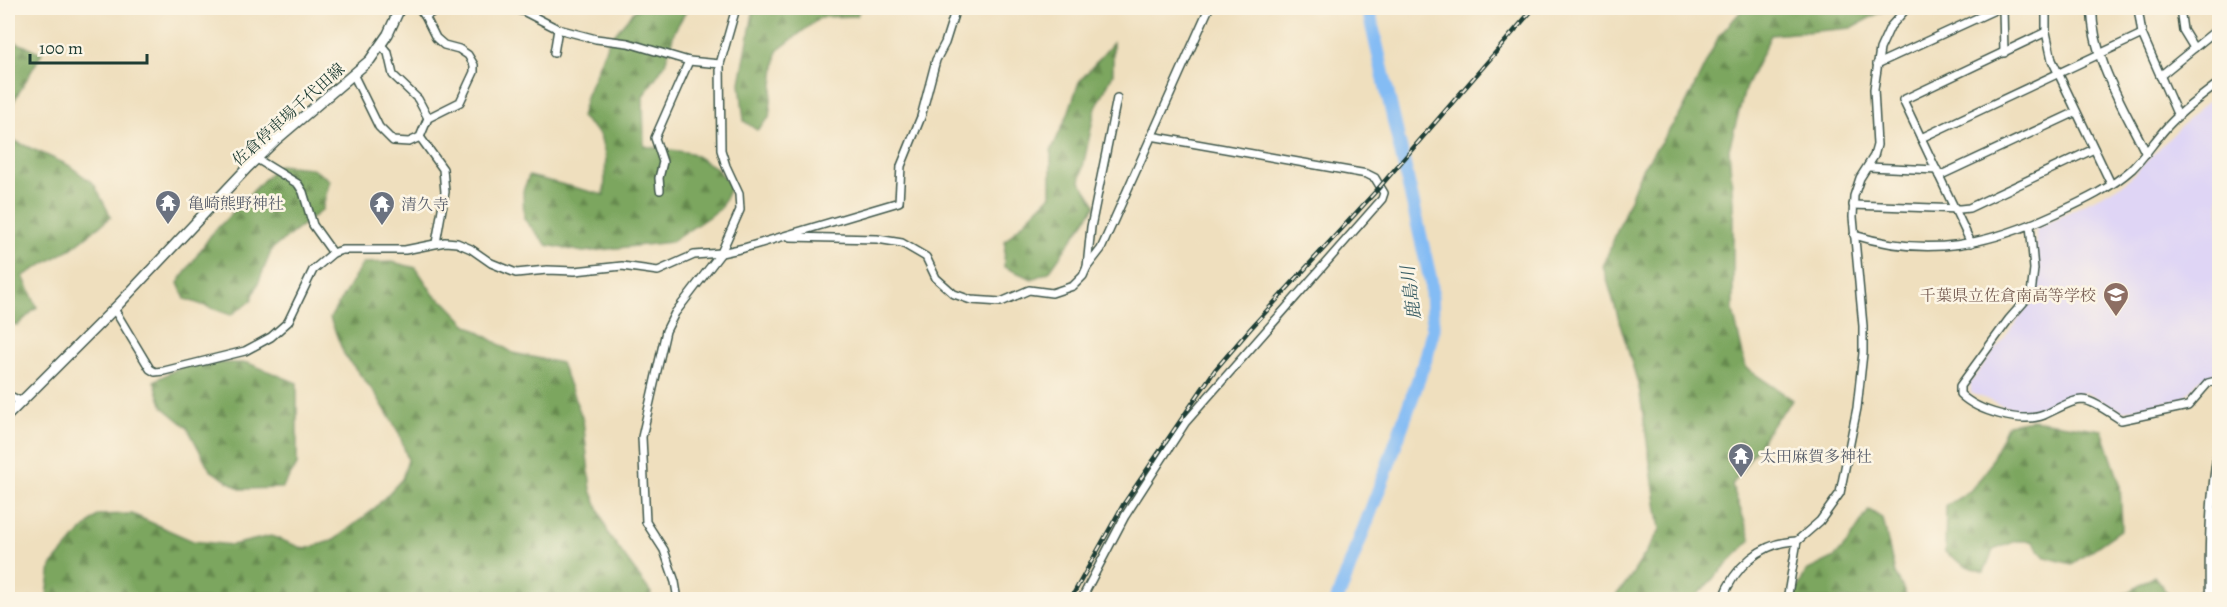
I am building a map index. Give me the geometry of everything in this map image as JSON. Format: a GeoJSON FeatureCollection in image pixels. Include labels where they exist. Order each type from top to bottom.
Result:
{"type":"FeatureCollection","features":[{"type":"Feature","properties":{"kind":"main road","name":"佐倉停車場千代田線"},"geometry":{"type":"LineString","coordinates":[[8,415],[114,309],[257,159],[370,60],[381,45],[400,8]]}},
{"type":"Feature","properties":{"kind":"street"},"geometry":{"type":"LineString","coordinates":[[354,76],[379,127],[393,141],[409,142],[420,137],[428,118],[460,102],[474,72],[474,65],[468,55],[459,49],[444,45],[436,38],[419,8]]}},
{"type":"Feature","properties":{"kind":"street"},"geometry":{"type":"LineString","coordinates":[[424,16],[441,8]]}},
{"type":"Feature","properties":{"kind":"street"},"geometry":{"type":"LineString","coordinates":[[507,8],[523,11],[558,30],[596,39],[628,43],[689,61],[720,64]]}},
{"type":"Feature","properties":{"kind":"street"},"geometry":{"type":"LineString","coordinates":[[678,600],[675,582],[664,550],[646,522],[642,437],[666,331],[675,313],[721,254],[740,210],[739,194],[722,150],[720,64],[736,8]]}},
{"type":"Feature","properties":{"kind":"street"},"geometry":{"type":"LineString","coordinates":[[114,309],[146,363],[155,372],[245,351],[271,337],[288,322],[313,270],[333,253],[342,250],[405,250],[436,243],[457,243],[471,249],[491,263],[516,273],[547,270],[575,271],[622,266],[658,271],[694,255],[721,254],[898,202],[901,166],[921,117],[936,60],[945,43],[956,8]]}},
{"type":"Feature","properties":{"kind":"street"},"geometry":{"type":"LineString","coordinates":[[784,237],[877,239],[902,243],[926,257],[936,278],[954,294],[971,300],[1001,302],[1029,290],[1052,293],[1073,286],[1083,276],[1101,249],[1209,8]]}},
{"type":"Feature","properties":{"kind":"street"},"geometry":{"type":"LineString","coordinates":[[1722,600],[1730,582],[1747,561],[1771,546],[1797,541],[1820,520],[1840,493],[1854,424],[1864,338],[1852,205],[1856,188],[1875,156],[1877,145],[1875,89],[1880,49],[1890,27],[1907,8]]}},
{"type":"Feature","properties":{"kind":"street"},"geometry":{"type":"LineString","coordinates":[[1877,64],[2001,8],[2004,53]]}},
{"type":"Feature","properties":{"kind":"street"},"geometry":{"type":"LineString","coordinates":[[2046,8],[2046,32],[2052,60],[2111,184]]}},
{"type":"Feature","properties":{"kind":"street"},"geometry":{"type":"LineString","coordinates":[[2092,8],[2093,32],[2099,54],[2146,153]]}},
{"type":"Feature","properties":{"kind":"street"},"geometry":{"type":"LineString","coordinates":[[2138,8],[2142,34],[2178,116]]}},
{"type":"Feature","properties":{"kind":"street"},"geometry":{"type":"LineString","coordinates":[[2180,8],[2183,30],[2194,48]]}},
{"type":"Feature","properties":{"kind":"street"},"geometry":{"type":"LineString","coordinates":[[2160,76],[2220,27]]}},
{"type":"Feature","properties":{"kind":"street"},"geometry":{"type":"LineString","coordinates":[[554,53],[558,30]]}},
{"type":"Feature","properties":{"kind":"street"},"geometry":{"type":"LineString","coordinates":[[1971,243],[1903,100],[2046,32]]}},
{"type":"Feature","properties":{"kind":"street"},"geometry":{"type":"LineString","coordinates":[[1921,138],[2142,34]]}},
{"type":"Feature","properties":{"kind":"street"},"geometry":{"type":"LineString","coordinates":[[381,45],[388,53],[393,75],[418,99],[428,118]]}},
{"type":"Feature","properties":{"kind":"street"},"geometry":{"type":"LineString","coordinates":[[660,190],[659,178],[663,162],[655,138],[689,61]]}},
{"type":"Feature","properties":{"kind":"street"},"geometry":{"type":"LineString","coordinates":[[1854,235],[1874,242],[1935,248],[1990,239],[2030,225],[2067,209],[2130,171],[2168,125],[2220,82]]}},
{"type":"Feature","properties":{"kind":"street"},"geometry":{"type":"LineString","coordinates":[[1087,267],[1091,227],[1117,98]]}},
{"type":"Feature","properties":{"kind":"street"},"geometry":{"type":"LineString","coordinates":[[1868,167],[1938,173],[2076,112]]}},
{"type":"Feature","properties":{"kind":"street"},"geometry":{"type":"LineString","coordinates":[[1081,600],[1125,516],[1185,423],[1382,199],[1384,193],[1375,178],[1367,174],[1151,136]]}},
{"type":"Feature","properties":{"kind":"street"},"geometry":{"type":"LineString","coordinates":[[420,137],[443,169],[445,192],[436,243]]}},
{"type":"Feature","properties":{"kind":"street"},"geometry":{"type":"LineString","coordinates":[[1852,205],[1969,208],[2094,149]]}},
{"type":"Feature","properties":{"kind":"street"},"geometry":{"type":"LineString","coordinates":[[257,159],[298,184],[303,192],[313,225],[333,253]]}},
{"type":"Feature","properties":{"kind":"street"},"geometry":{"type":"LineString","coordinates":[[2030,225],[2034,269],[2031,294],[2009,319],[1960,386],[1960,394],[1966,400],[2011,418],[2040,416],[2076,401],[2086,400],[2121,420],[2188,406],[2208,383],[2220,380]]}},
{"type":"Feature","properties":{"kind":"street"},"geometry":{"type":"LineString","coordinates":[[8,395],[22,402]]}},
{"type":"Feature","properties":{"kind":"street"},"geometry":{"type":"LineString","coordinates":[[2210,600],[2213,477],[2220,441]]}},
{"type":"Feature","properties":{"kind":"street"},"geometry":{"type":"LineString","coordinates":[[1787,600],[1797,541]]}},
{"type":"Feature","properties":{"kind":"shaded area"},"geometry":{"type":"Polygon","coordinates":[[[2219,91],[2219,372],[2201,378],[2184,398],[2123,411],[2084,392],[2040,410],[2011,409],[1971,393],[1970,383],[2036,296],[2036,229],[2125,183],[2219,91]]]}},
{"type":"Feature","properties":{"kind":"green space"},"geometry":{"type":"Polygon","coordinates":[[[637,8],[688,8],[675,30],[665,64],[643,96],[644,146],[691,153],[716,168],[731,186],[720,209],[671,242],[583,252],[547,245],[524,219],[523,191],[529,176],[604,195],[606,159],[600,135],[581,117],[586,97],[609,40],[637,8]]]}},
{"type":"Feature","properties":{"kind":"green space"},"geometry":{"type":"Polygon","coordinates":[[[754,8],[860,8],[857,16],[821,17],[777,51],[769,118],[757,130],[744,121],[740,83],[754,8]]]}},
{"type":"Feature","properties":{"kind":"green space"},"geometry":{"type":"Polygon","coordinates":[[[1744,8],[1888,8],[1851,28],[1771,35],[1745,89],[1729,149],[1733,202],[1733,311],[1746,368],[1793,400],[1777,418],[1732,485],[1751,540],[1693,599],[1613,599],[1630,578],[1660,530],[1639,387],[1603,266],[1642,169],[1683,110],[1719,36],[1744,8]]]}},
{"type":"Feature","properties":{"kind":"green space"},"geometry":{"type":"Polygon","coordinates":[[[8,39],[42,53],[8,111],[8,39]]]}},
{"type":"Feature","properties":{"kind":"green space"},"geometry":{"type":"Polygon","coordinates":[[[1113,43],[1113,74],[1095,110],[1080,181],[1096,205],[1049,272],[1032,279],[1004,267],[1005,241],[1051,195],[1051,151],[1068,114],[1079,82],[1113,43]]]}},
{"type":"Feature","properties":{"kind":"green space"},"geometry":{"type":"Polygon","coordinates":[[[8,138],[68,165],[94,184],[111,217],[72,248],[23,276],[37,307],[18,325],[8,324],[8,138]]]}},
{"type":"Feature","properties":{"kind":"green space"},"geometry":{"type":"Polygon","coordinates":[[[278,165],[311,168],[330,180],[322,210],[272,249],[251,301],[231,315],[185,299],[178,283],[211,235],[278,165]]]}},
{"type":"Feature","properties":{"kind":"green space"},"geometry":{"type":"Polygon","coordinates":[[[392,262],[416,268],[434,295],[446,303],[466,324],[513,353],[561,363],[583,420],[591,490],[609,535],[651,593],[650,599],[50,599],[47,596],[51,566],[98,515],[132,514],[193,541],[232,545],[271,536],[305,549],[334,540],[373,510],[402,479],[408,460],[399,433],[377,396],[344,354],[330,318],[363,263],[392,262]]]}},
{"type":"Feature","properties":{"kind":"green space"},"geometry":{"type":"Polygon","coordinates":[[[188,363],[248,363],[297,383],[297,465],[282,488],[240,489],[210,470],[187,427],[163,407],[154,381],[188,363]]]}},
{"type":"Feature","properties":{"kind":"green space"},"geometry":{"type":"Polygon","coordinates":[[[2032,420],[2102,430],[2120,484],[2122,529],[2072,564],[2045,557],[2032,541],[2016,541],[1993,550],[1984,572],[1964,565],[1945,552],[1946,506],[1970,491],[1987,470],[2008,424],[2032,420]]]}},
{"type":"Feature","properties":{"kind":"green space"},"geometry":{"type":"Polygon","coordinates":[[[1869,510],[1883,519],[1895,574],[1905,591],[1906,599],[1793,599],[1806,571],[1835,557],[1849,541],[1869,510]]]}},
{"type":"Feature","properties":{"kind":"green space"},"geometry":{"type":"Polygon","coordinates":[[[2154,576],[2167,593],[2168,599],[2111,599],[2129,592],[2154,576]]]}},
{"type":"Feature","properties":{"kind":"waterway","name":"鹿島川"},"geometry":{"type":"LineString","coordinates":[[1337,600],[1427,355],[1433,328],[1431,282],[1368,8]]}},
{"type":"Feature","properties":{"kind":"railway"},"geometry":{"type":"LineString","coordinates":[[1070,600],[1123,505],[1215,370],[1377,190],[1534,8]]}},
{"type":"Feature","properties":{"kind":"place","name":"亀崎熊野神社"},"geometry":{"type":"Point","coordinates":[168,226]}},
{"type":"Feature","properties":{"kind":"place","name":"清久寺"},"geometry":{"type":"Point","coordinates":[382,227]}},
{"type":"Feature","properties":{"kind":"place","name":"千葉県立佐倉南高等学校"},"geometry":{"type":"Point","coordinates":[2116,318]}},
{"type":"Feature","properties":{"kind":"place","name":"太田麻賀多神社"},"geometry":{"type":"Point","coordinates":[1741,479]}}]}
